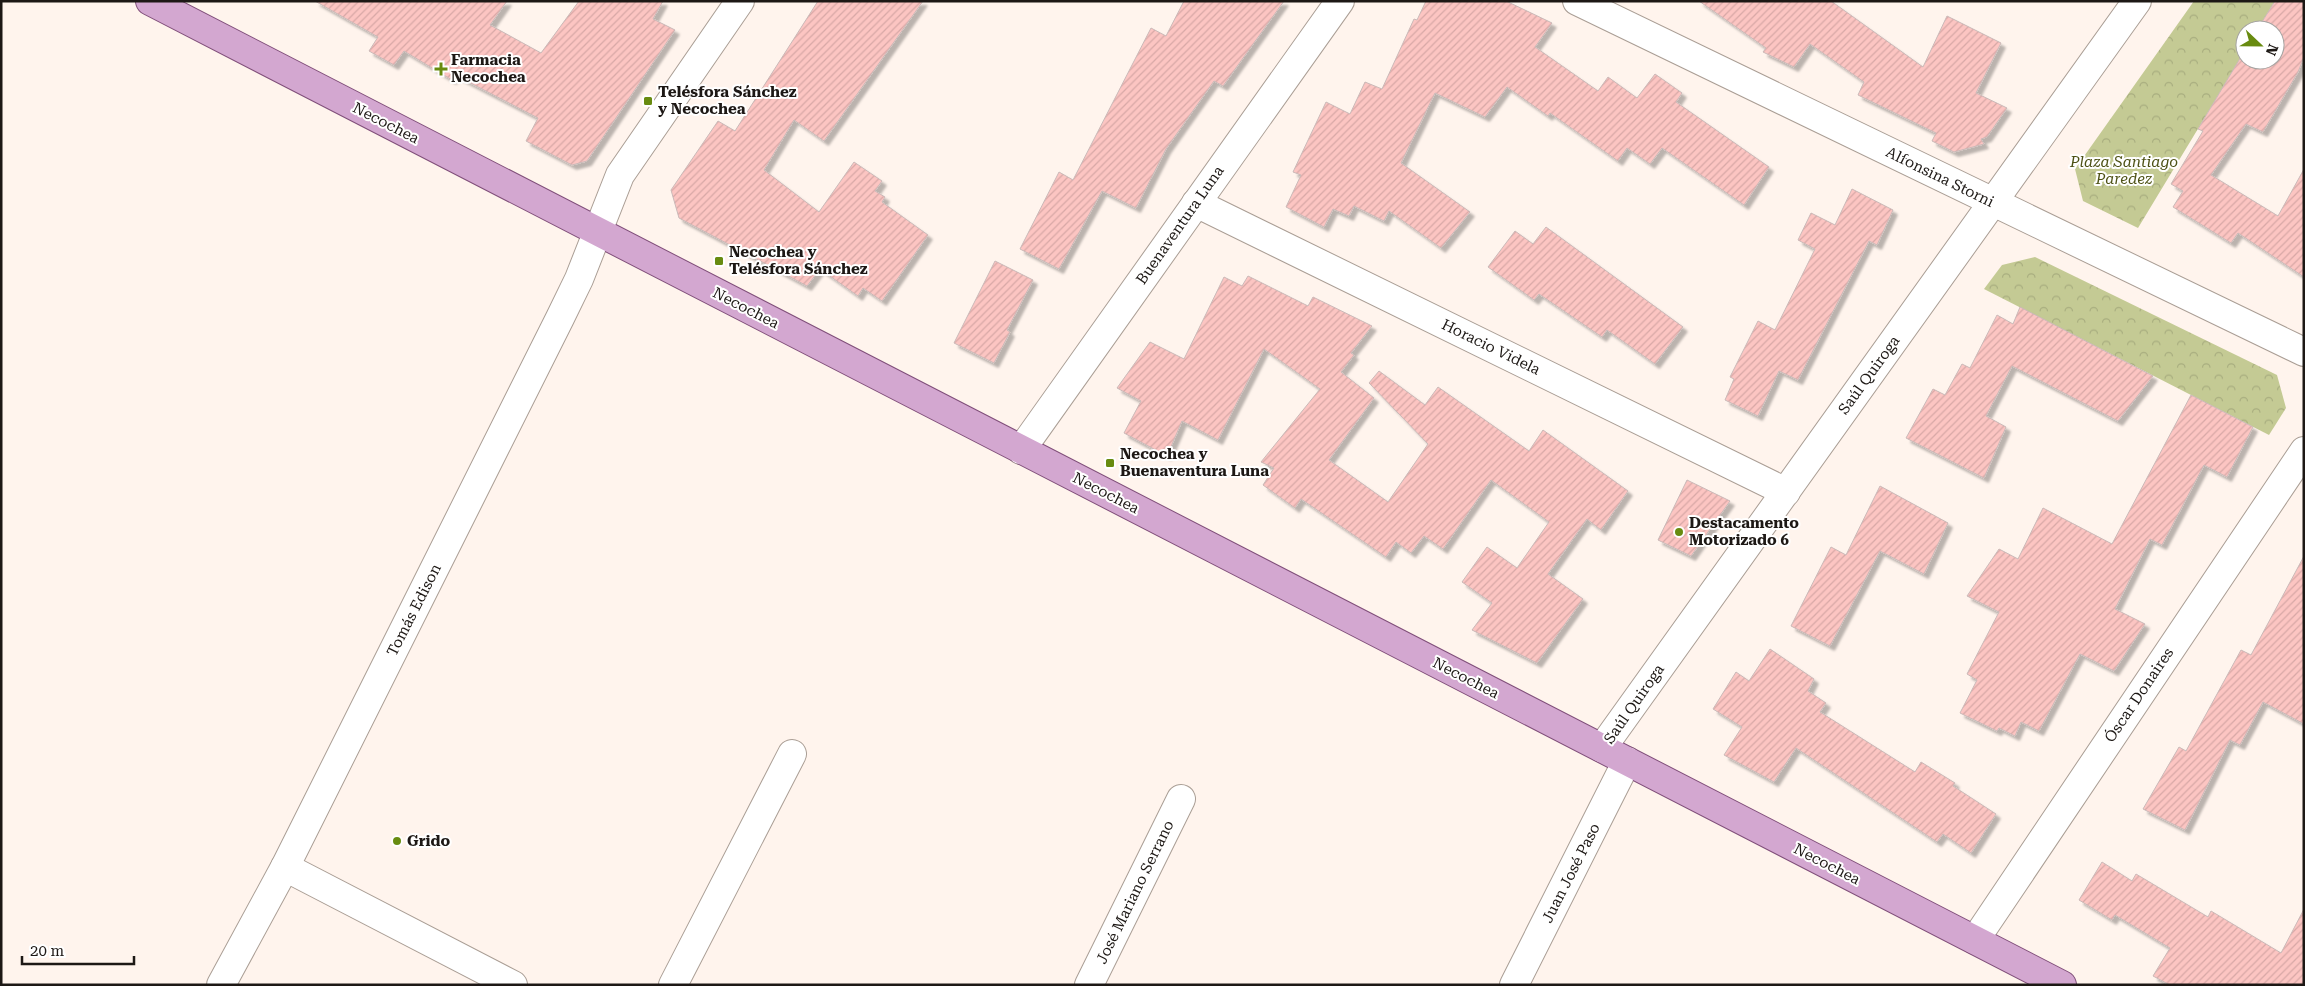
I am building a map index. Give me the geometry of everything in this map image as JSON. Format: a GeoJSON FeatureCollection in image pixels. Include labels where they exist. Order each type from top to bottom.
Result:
{"type":"FeatureCollection","features":[{"type":"Feature","properties":{"kind":"main road","name":"Necochea"},"geometry":{"type":"LineString","coordinates":[[150,1],[2062,985]]}},
{"type":"Feature","properties":{"kind":"street","name":"Tomás Edison"},"geometry":{"type":"LineString","coordinates":[[221,985],[285,867],[580,279],[620,175],[740,1]]}},
{"type":"Feature","properties":{"kind":"street","name":"Buenaventura Luna"},"geometry":{"type":"LineString","coordinates":[[1021,450],[1340,1]]}},
{"type":"Feature","properties":{"kind":"street","name":"Alfonsina Storni"},"geometry":{"type":"LineString","coordinates":[[1577,1],[2304,352]]}},
{"type":"Feature","properties":{"kind":"street","name":"Saúl Quiroga"},"geometry":{"type":"LineString","coordinates":[[1602,748],[2137,1]]}},
{"type":"Feature","properties":{"kind":"street","name":"Horacio Videla"},"geometry":{"type":"LineString","coordinates":[[1196,203],[1786,492]]}},
{"type":"Feature","properties":{"kind":"street","name":"Óscar Donaires"},"geometry":{"type":"LineString","coordinates":[[1975,940],[2304,451]]}},
{"type":"Feature","properties":{"kind":"street"},"geometry":{"type":"LineString","coordinates":[[673,985],[792,754]]}},
{"type":"Feature","properties":{"kind":"street","name":"Juan José Paso"},"geometry":{"type":"LineString","coordinates":[[1514,985],[1627,761]]}},
{"type":"Feature","properties":{"kind":"street","name":"José Mariano Serrano"},"geometry":{"type":"LineString","coordinates":[[1089,985],[1181,799]]}},
{"type":"Feature","properties":{"kind":"street"},"geometry":{"type":"LineString","coordinates":[[285,867],[513,985]]}},
{"type":"Feature","properties":{"kind":"green space","name":"Plaza Santiago Paredez"},"geometry":{"type":"Polygon","coordinates":[[[2194,1],[2275,1],[2263,20],[2235,20],[2235,68],[2138,228],[2083,201],[2075,169],[2194,1]]]}},
{"type":"Feature","properties":{"kind":"green space"},"geometry":{"type":"Polygon","coordinates":[[[2035,257],[2277,375],[2286,408],[2269,435],[1984,289],[2002,265],[2035,257]]]}},
{"type":"Feature","properties":{"kind":"building"},"geometry":{"type":"Polygon","coordinates":[[[315,1],[507,1],[490,25],[541,53],[579,1],[663,1],[653,19],[675,30],[587,161],[572,165],[526,141],[538,118],[455,75],[452,80],[404,51],[394,65],[369,51],[378,37],[315,1]]]}},
{"type":"Feature","properties":{"kind":"building"},"geometry":{"type":"Polygon","coordinates":[[[818,1],[923,1],[824,141],[794,120],[764,170],[819,212],[854,162],[882,181],[875,191],[885,197],[882,202],[928,235],[882,301],[863,288],[858,296],[820,269],[807,286],[679,218],[671,190],[718,121],[735,131],[818,1]]]}},
{"type":"Feature","properties":{"kind":"building"},"geometry":{"type":"Polygon","coordinates":[[[1184,1],[1284,1],[1223,86],[1214,81],[1166,149],[1136,208],[1102,191],[1059,269],[1020,249],[1059,172],[1073,180],[1151,28],[1166,36],[1184,1]]]}},
{"type":"Feature","properties":{"kind":"building"},"geometry":{"type":"Polygon","coordinates":[[[1426,1],[1506,1],[1552,23],[1535,47],[1598,91],[1608,77],[1637,98],[1655,74],[1682,93],[1676,102],[1769,167],[1744,205],[1662,148],[1650,164],[1627,148],[1618,161],[1550,113],[1548,116],[1507,87],[1485,117],[1435,93],[1401,163],[1470,212],[1441,248],[1389,211],[1384,221],[1354,206],[1349,216],[1333,209],[1324,227],[1286,207],[1301,175],[1293,172],[1326,102],[1350,114],[1365,82],[1382,89],[1414,19],[1417,20],[1426,1]]]}},
{"type":"Feature","properties":{"kind":"building"},"geometry":{"type":"Polygon","coordinates":[[[1699,1],[1831,1],[1923,67],[1947,16],[2001,43],[1976,93],[2007,108],[1987,137],[1981,139],[1984,144],[1954,152],[1932,141],[1936,133],[1858,95],[1864,82],[1810,44],[1794,67],[1763,52],[1766,48],[1699,1]]]}},
{"type":"Feature","properties":{"kind":"building"},"geometry":{"type":"Polygon","coordinates":[[[2275,1],[2304,1],[2304,57],[2298,72],[2263,132],[2246,124],[2211,175],[2278,216],[2304,169],[2304,277],[2238,233],[2231,243],[2173,207],[2183,191],[2171,184],[2203,131],[2198,129],[2235,67],[2235,70],[2285,70],[2285,20],[2263,20],[2275,1]]]}},
{"type":"Feature","properties":{"kind":"building"},"geometry":{"type":"Polygon","coordinates":[[[1852,189],[1893,210],[1877,245],[1869,241],[1798,380],[1779,371],[1758,416],[1725,400],[1734,379],[1730,377],[1758,321],[1775,330],[1815,249],[1798,240],[1811,213],[1835,225],[1852,189]]]}},
{"type":"Feature","properties":{"kind":"building"},"geometry":{"type":"Polygon","coordinates":[[[1546,227],[1683,327],[1655,364],[1607,330],[1602,337],[1539,294],[1534,300],[1488,267],[1515,231],[1533,244],[1546,227]]]}},
{"type":"Feature","properties":{"kind":"building"},"geometry":{"type":"Polygon","coordinates":[[[995,261],[1033,280],[1007,330],[1010,332],[994,363],[954,343],[995,261]]]}},
{"type":"Feature","properties":{"kind":"building"},"geometry":{"type":"Polygon","coordinates":[[[1248,276],[1308,306],[1313,297],[1372,326],[1351,353],[1354,355],[1341,372],[1374,398],[1329,460],[1388,502],[1428,444],[1369,383],[1379,371],[1425,405],[1438,387],[1529,451],[1543,430],[1628,491],[1601,530],[1587,519],[1548,574],[1583,599],[1537,663],[1472,630],[1492,603],[1462,582],[1487,547],[1517,568],[1549,522],[1491,480],[1443,549],[1424,536],[1411,553],[1396,542],[1386,557],[1301,499],[1295,508],[1263,485],[1274,468],[1261,462],[1320,389],[1264,349],[1218,440],[1182,421],[1167,456],[1124,433],[1141,401],[1117,388],[1150,342],[1184,359],[1224,277],[1242,286],[1248,276]]]}},
{"type":"Feature","properties":{"kind":"building"},"geometry":{"type":"Polygon","coordinates":[[[2020,307],[2153,376],[2118,421],[2012,366],[1986,416],[2006,427],[1984,478],[1906,438],[1933,389],[1945,395],[1962,364],[1970,368],[1997,315],[2013,324],[2020,307]]]}},
{"type":"Feature","properties":{"kind":"building"},"geometry":{"type":"Polygon","coordinates":[[[2191,395],[2253,427],[2227,477],[2204,465],[2162,545],[2150,539],[2115,609],[2145,624],[2114,671],[2080,654],[2039,731],[2021,722],[2015,736],[1999,728],[1997,731],[1960,713],[1977,680],[1967,674],[1999,612],[1967,596],[1999,549],[2018,559],[2043,508],[2112,544],[2191,395]]]}},
{"type":"Feature","properties":{"kind":"building"},"geometry":{"type":"Polygon","coordinates":[[[1687,480],[1730,501],[1691,556],[1658,540],[1687,480]]]}},
{"type":"Feature","properties":{"kind":"building"},"geometry":{"type":"Polygon","coordinates":[[[1880,486],[1948,523],[1924,574],[1880,551],[1830,646],[1791,626],[1831,547],[1846,555],[1880,486]]]}},
{"type":"Feature","properties":{"kind":"building"},"geometry":{"type":"Polygon","coordinates":[[[2304,556],[2304,724],[2263,702],[2240,745],[2230,740],[2185,830],[2143,809],[2179,747],[2186,751],[2241,650],[2251,655],[2304,556]]]}},
{"type":"Feature","properties":{"kind":"building"},"geometry":{"type":"Polygon","coordinates":[[[1770,649],[1814,679],[1808,691],[1826,703],[1820,712],[1915,772],[1921,762],[1955,783],[1953,786],[1996,814],[1971,853],[1943,834],[1937,842],[1796,748],[1774,782],[1724,755],[1742,727],[1713,709],[1736,672],[1749,681],[1770,649]]]}},
{"type":"Feature","properties":{"kind":"building"},"geometry":{"type":"Polygon","coordinates":[[[2102,862],[2132,881],[2136,874],[2208,917],[2211,911],[2281,953],[2304,909],[2304,985],[2170,985],[2153,976],[2170,948],[2115,915],[2112,920],[2079,900],[2102,862]]]}},
{"type":"Feature","properties":{"kind":"place","name":"Farmacia Necochea"},"geometry":{"type":"Point","coordinates":[441,69]}},
{"type":"Feature","properties":{"kind":"place","name":"Telésfora Sánchez y Necochea"},"geometry":{"type":"Point","coordinates":[648,101]}},
{"type":"Feature","properties":{"kind":"place","name":"Necochea y Telésfora Sánchez"},"geometry":{"type":"Point","coordinates":[719,261]}},
{"type":"Feature","properties":{"kind":"place","name":"Necochea y Buenaventura Luna"},"geometry":{"type":"Point","coordinates":[1110,463]}},
{"type":"Feature","properties":{"kind":"place","name":"Destacamento Motorizado 6"},"geometry":{"type":"Point","coordinates":[1679,532]}},
{"type":"Feature","properties":{"kind":"place","name":"Grido"},"geometry":{"type":"Point","coordinates":[397,841]}}]}
